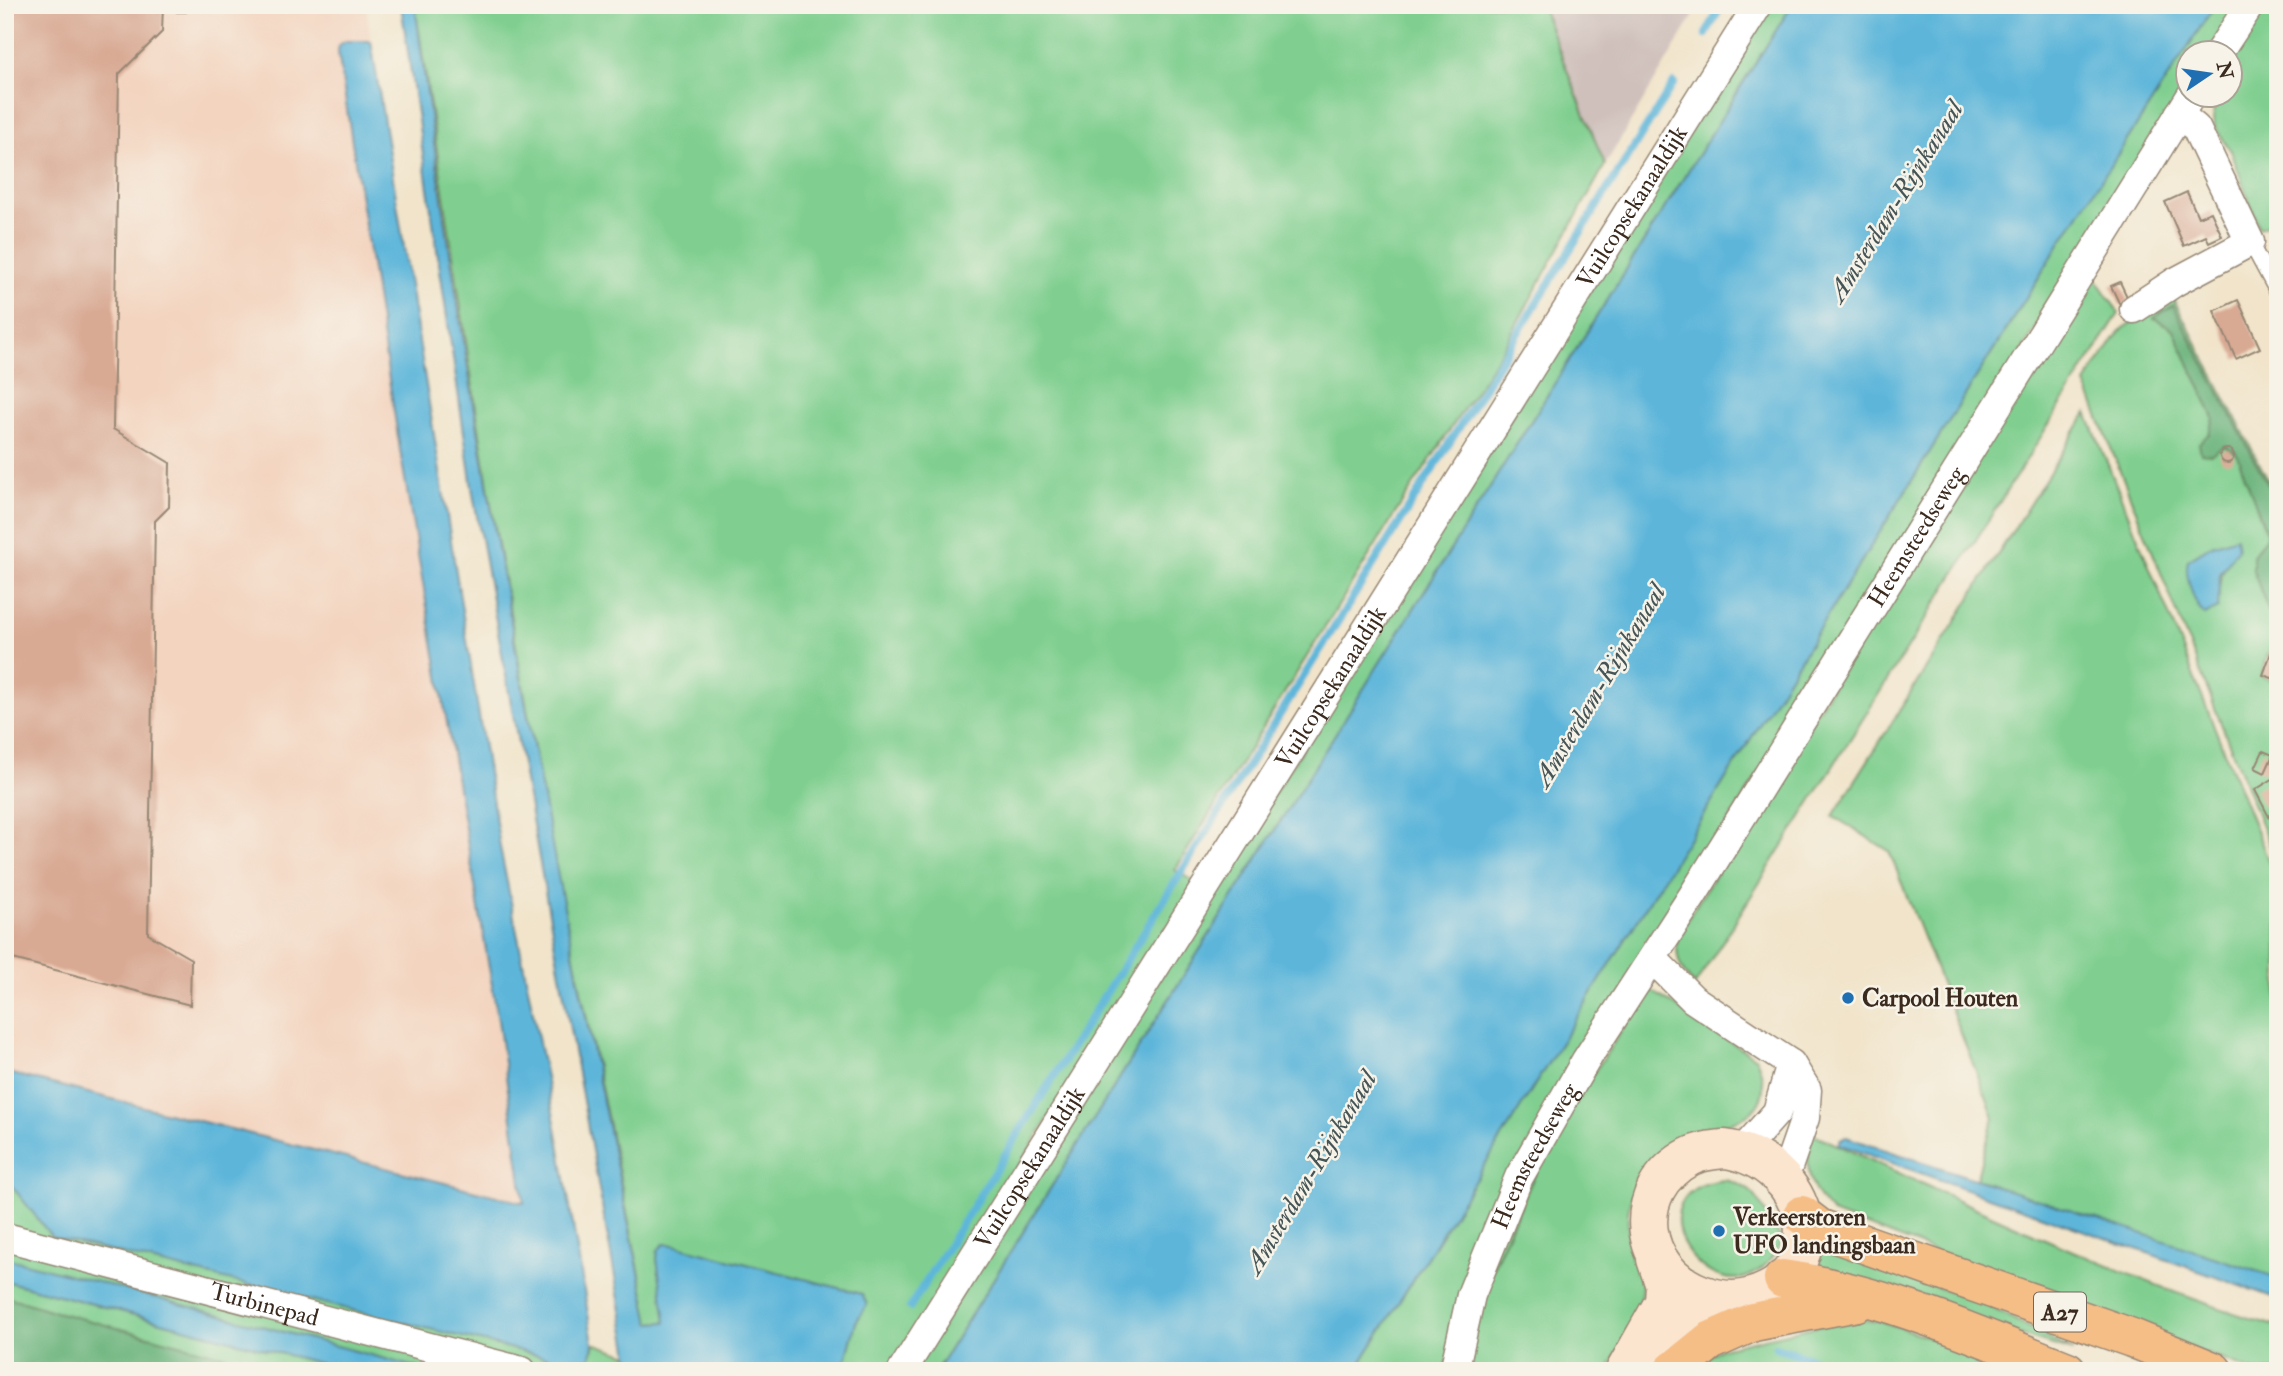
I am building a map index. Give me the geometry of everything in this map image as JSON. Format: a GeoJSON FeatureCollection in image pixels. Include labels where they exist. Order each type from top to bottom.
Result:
{"type":"FeatureCollection","features":[{"type":"Feature","properties":{"kind":"highway","name":"A27"},"geometry":{"type":"LineString","coordinates":[[1802,1215],[1819,1228],[2132,1338],[2213,1371]]}},
{"type":"Feature","properties":{"kind":"highway","name":"A27"},"geometry":{"type":"LineString","coordinates":[[1783,1279],[1830,1288],[1945,1323],[2067,1371]]}},
{"type":"Feature","properties":{"kind":"highway"},"geometry":{"type":"LineString","coordinates":[[1673,1371],[1710,1341],[1753,1322],[1869,1300]]}},
{"type":"Feature","properties":{"kind":"main road"},"geometry":{"type":"LineString","coordinates":[[1625,1371],[1664,1302],[1665,1286],[1656,1259],[1647,1232],[1648,1215],[1663,1179],[1691,1156],[1725,1149],[1742,1151],[1759,1158],[1784,1179],[1802,1215],[1805,1232],[1799,1257],[1783,1279],[1748,1298],[1711,1298],[1684,1286],[1656,1259]]}},
{"type":"Feature","properties":{"kind":"main road"},"geometry":{"type":"LineString","coordinates":[[1658,1371],[1663,1356],[1711,1298]]}},
{"type":"Feature","properties":{"kind":"street","name":"Vuilcopsekanaaldijk"},"geometry":{"type":"LineString","coordinates":[[902,1371],[1758,5]]}},
{"type":"Feature","properties":{"kind":"street"},"geometry":{"type":"LineString","coordinates":[[2228,38],[2250,5]]}},
{"type":"Feature","properties":{"kind":"street","name":"Heemsteedseweg"},"geometry":{"type":"LineString","coordinates":[[1454,1371],[1471,1295],[1519,1177],[1586,1060],[1653,959],[2183,108]]}},
{"type":"Feature","properties":{"kind":"street","name":"Heemsteedseweg"},"geometry":{"type":"LineString","coordinates":[[2187,108],[2250,242]]}},
{"type":"Feature","properties":{"kind":"street"},"geometry":{"type":"LineString","coordinates":[[2134,309],[2175,282],[2250,242]]}},
{"type":"Feature","properties":{"kind":"street"},"geometry":{"type":"LineString","coordinates":[[1653,959],[1693,999],[1791,1063],[1807,1090],[1805,1118],[1784,1179]]}},
{"type":"Feature","properties":{"kind":"street"},"geometry":{"type":"LineString","coordinates":[[1742,1151],[1777,1112],[1791,1063]]}},
{"type":"Feature","properties":{"kind":"street","name":"Turbinepad"},"geometry":{"type":"LineString","coordinates":[[5,1237],[522,1371]]}},
{"type":"Feature","properties":{"kind":"lane"},"geometry":{"type":"LineString","coordinates":[[2250,242],[2278,294]]}},
{"type":"Feature","properties":{"kind":"shaded area"},"geometry":{"type":"Polygon","coordinates":[[[5,5],[366,5],[371,41],[346,41],[524,1204],[5,1072],[5,5]]]}},
{"type":"Feature","properties":{"kind":"shaded area"},"geometry":{"type":"Polygon","coordinates":[[[1541,5],[1700,5],[1605,165],[1552,31],[1541,5]]]}},
{"type":"Feature","properties":{"kind":"green space"},"geometry":{"type":"Polygon","coordinates":[[[415,5],[1541,5],[1605,165],[1501,352],[1398,509],[1175,870],[1196,883],[890,1371],[843,1371],[856,1322],[867,1305],[862,1294],[674,1245],[664,1244],[658,1250],[657,1259],[667,1322],[650,1323],[553,855],[489,493],[415,5]]]}},
{"type":"Feature","properties":{"kind":"green space"},"geometry":{"type":"Polygon","coordinates":[[[1768,5],[1792,5],[936,1371],[913,1371],[1768,5]]]}},
{"type":"Feature","properties":{"kind":"green space"},"geometry":{"type":"Polygon","coordinates":[[[2215,5],[2240,5],[2218,38],[2194,38],[2215,5]]]}},
{"type":"Feature","properties":{"kind":"green space"},"geometry":{"type":"Polygon","coordinates":[[[2262,5],[2278,5],[2275,121],[2278,122],[2278,221],[2259,228],[2231,151],[2215,128],[2213,108],[2244,108],[2244,38],[2241,38],[2262,5]]]}},
{"type":"Feature","properties":{"kind":"green space"},"geometry":{"type":"Polygon","coordinates":[[[2174,68],[2174,106],[1619,998],[1442,1371],[1356,1371],[2062,240],[2174,68]]]}},
{"type":"Feature","properties":{"kind":"green space"},"geometry":{"type":"Polygon","coordinates":[[[2091,272],[2119,313],[1695,985],[1680,963],[1677,936],[2091,272]]]}},
{"type":"Feature","properties":{"kind":"green space"},"geometry":{"type":"Polygon","coordinates":[[[2163,298],[2174,300],[2278,499],[2278,625],[2261,676],[2278,683],[2278,866],[2085,383],[2119,332],[2163,298]],[[2236,538],[2212,545],[2188,560],[2219,595],[2223,571],[2236,538]]]}},
{"type":"Feature","properties":{"kind":"green space"},"geometry":{"type":"Polygon","coordinates":[[[2173,305],[2278,504],[2278,613],[2269,613],[2253,570],[2253,556],[2267,535],[2236,452],[2224,446],[2211,454],[2201,453],[2199,443],[2209,434],[2214,418],[2174,330],[2154,318],[2173,305]]]}},
{"type":"Feature","properties":{"kind":"green space"},"geometry":{"type":"Polygon","coordinates":[[[2087,413],[2278,884],[2278,1281],[1976,1179],[1994,1117],[1889,851],[1833,816],[2087,413]]]}},
{"type":"Feature","properties":{"kind":"green space"},"geometry":{"type":"Polygon","coordinates":[[[1649,989],[1756,1058],[1763,1079],[1762,1096],[1756,1107],[1745,1116],[1670,1145],[1651,1161],[1641,1174],[1632,1193],[1628,1225],[1642,1282],[1641,1294],[1635,1317],[1607,1371],[1462,1371],[1485,1286],[1551,1138],[1649,989]]]}},
{"type":"Feature","properties":{"kind":"green space"},"geometry":{"type":"Polygon","coordinates":[[[1811,1133],[2100,1262],[2218,1308],[2278,1327],[2278,1371],[2253,1371],[1832,1213],[1817,1195],[1810,1176],[1808,1156],[1811,1133]]]}},
{"type":"Feature","properties":{"kind":"green space"},"geometry":{"type":"Polygon","coordinates":[[[5,1177],[52,1237],[558,1360],[578,1363],[594,1349],[593,1343],[629,1355],[632,1371],[430,1371],[5,1258],[5,1177]]]}},
{"type":"Feature","properties":{"kind":"green space"},"geometry":{"type":"Polygon","coordinates":[[[1725,1180],[1739,1184],[1755,1196],[1783,1240],[1760,1270],[1734,1279],[1710,1272],[1691,1255],[1680,1233],[1679,1209],[1693,1190],[1725,1180]]]}},
{"type":"Feature","properties":{"kind":"green space"},"geometry":{"type":"Polygon","coordinates":[[[1819,1246],[1985,1304],[2073,1351],[1807,1271],[1819,1246]]]}},
{"type":"Feature","properties":{"kind":"green space"},"geometry":{"type":"Polygon","coordinates":[[[5,1281],[349,1371],[5,1371],[5,1281]]]}},
{"type":"Feature","properties":{"kind":"green space"},"geometry":{"type":"Polygon","coordinates":[[[5,1296],[56,1312],[284,1371],[5,1371],[5,1296]]]}},
{"type":"Feature","properties":{"kind":"green space"},"geometry":{"type":"Polygon","coordinates":[[[1848,1319],[1880,1321],[2034,1371],[1689,1371],[1721,1348],[1848,1319]]]}},
{"type":"Feature","properties":{"kind":"water"},"geometry":{"type":"Polygon","coordinates":[[[401,5],[415,5],[463,336],[519,666],[581,995],[650,1323],[666,1322],[657,1259],[658,1250],[664,1244],[674,1245],[862,1294],[867,1305],[856,1322],[843,1371],[632,1371],[473,494],[401,5]]]}},
{"type":"Feature","properties":{"kind":"water","name":"Amsterdam-Rijnkanaal"},"geometry":{"type":"Polygon","coordinates":[[[1792,5],[2215,5],[2194,38],[2174,38],[2174,68],[2062,240],[1356,1371],[936,1371],[1792,5]]]}},
{"type":"Feature","properties":{"kind":"water"},"geometry":{"type":"Polygon","coordinates":[[[346,41],[371,41],[500,847],[559,1143],[593,1343],[591,1357],[586,1363],[558,1360],[52,1237],[5,1177],[5,1072],[524,1203],[498,1020],[400,450],[338,52],[339,45],[346,41]]]}},
{"type":"Feature","properties":{"kind":"water"},"geometry":{"type":"Polygon","coordinates":[[[2236,537],[2238,548],[2220,574],[2218,608],[2205,615],[2197,605],[2191,589],[2187,573],[2188,560],[2212,545],[2236,537]]]}},
{"type":"Feature","properties":{"kind":"water"},"geometry":{"type":"Polygon","coordinates":[[[1846,1137],[2278,1278],[2278,1299],[1838,1144],[1846,1137]]]}},
{"type":"Feature","properties":{"kind":"water"},"geometry":{"type":"Polygon","coordinates":[[[5,1258],[430,1371],[349,1371],[5,1281],[5,1258]]]}},
{"type":"Feature","properties":{"kind":"building"},"geometry":{"type":"Polygon","coordinates":[[[5,5],[163,5],[162,32],[119,74],[113,429],[170,463],[169,507],[155,521],[148,934],[191,959],[190,1005],[5,957],[5,5]]]}},
{"type":"Feature","properties":{"kind":"building"},"geometry":{"type":"Polygon","coordinates":[[[177,5],[186,5],[186,12],[177,12],[177,5]]]}},
{"type":"Feature","properties":{"kind":"building"},"geometry":{"type":"Polygon","coordinates":[[[2187,192],[2198,217],[2211,212],[2222,236],[2209,242],[2206,236],[2184,246],[2165,202],[2187,192]]]}},
{"type":"Feature","properties":{"kind":"building"},"geometry":{"type":"Polygon","coordinates":[[[2120,282],[2129,301],[2120,305],[2111,286],[2120,282]]]}},
{"type":"Feature","properties":{"kind":"building"},"geometry":{"type":"Polygon","coordinates":[[[2238,300],[2260,348],[2236,359],[2214,311],[2238,300]]]}},
{"type":"Feature","properties":{"kind":"building"},"geometry":{"type":"Polygon","coordinates":[[[2224,449],[2230,449],[2234,456],[2230,463],[2224,463],[2220,459],[2220,453],[2224,449]]]}},
{"type":"Feature","properties":{"kind":"building"},"geometry":{"type":"Polygon","coordinates":[[[2278,634],[2278,680],[2263,675],[2278,634]]]}},
{"type":"Feature","properties":{"kind":"building"},"geometry":{"type":"Polygon","coordinates":[[[2263,751],[2273,755],[2265,773],[2255,768],[2263,751]]]}},
{"type":"Feature","properties":{"kind":"building"},"geometry":{"type":"Polygon","coordinates":[[[2276,777],[2278,781],[2278,834],[2255,790],[2276,777]]]}},
{"type":"Feature","properties":{"kind":"waterway"},"geometry":{"type":"LineString","coordinates":[[1706,34],[1722,5]]}},
{"type":"Feature","properties":{"kind":"waterway"},"geometry":{"type":"LineString","coordinates":[[910,1307],[1674,83]]}},
{"type":"Feature","properties":{"kind":"waterway"},"geometry":{"type":"LineString","coordinates":[[1776,1347],[1848,1371]]}},
{"type":"Feature","properties":{"kind":"place","name":"Carpool Houten"},"geometry":{"type":"Point","coordinates":[1848,998]}},
{"type":"Feature","properties":{"kind":"place","name":"Verkeerstoren UFO landingsbaan"},"geometry":{"type":"Point","coordinates":[1719,1231]}}]}
